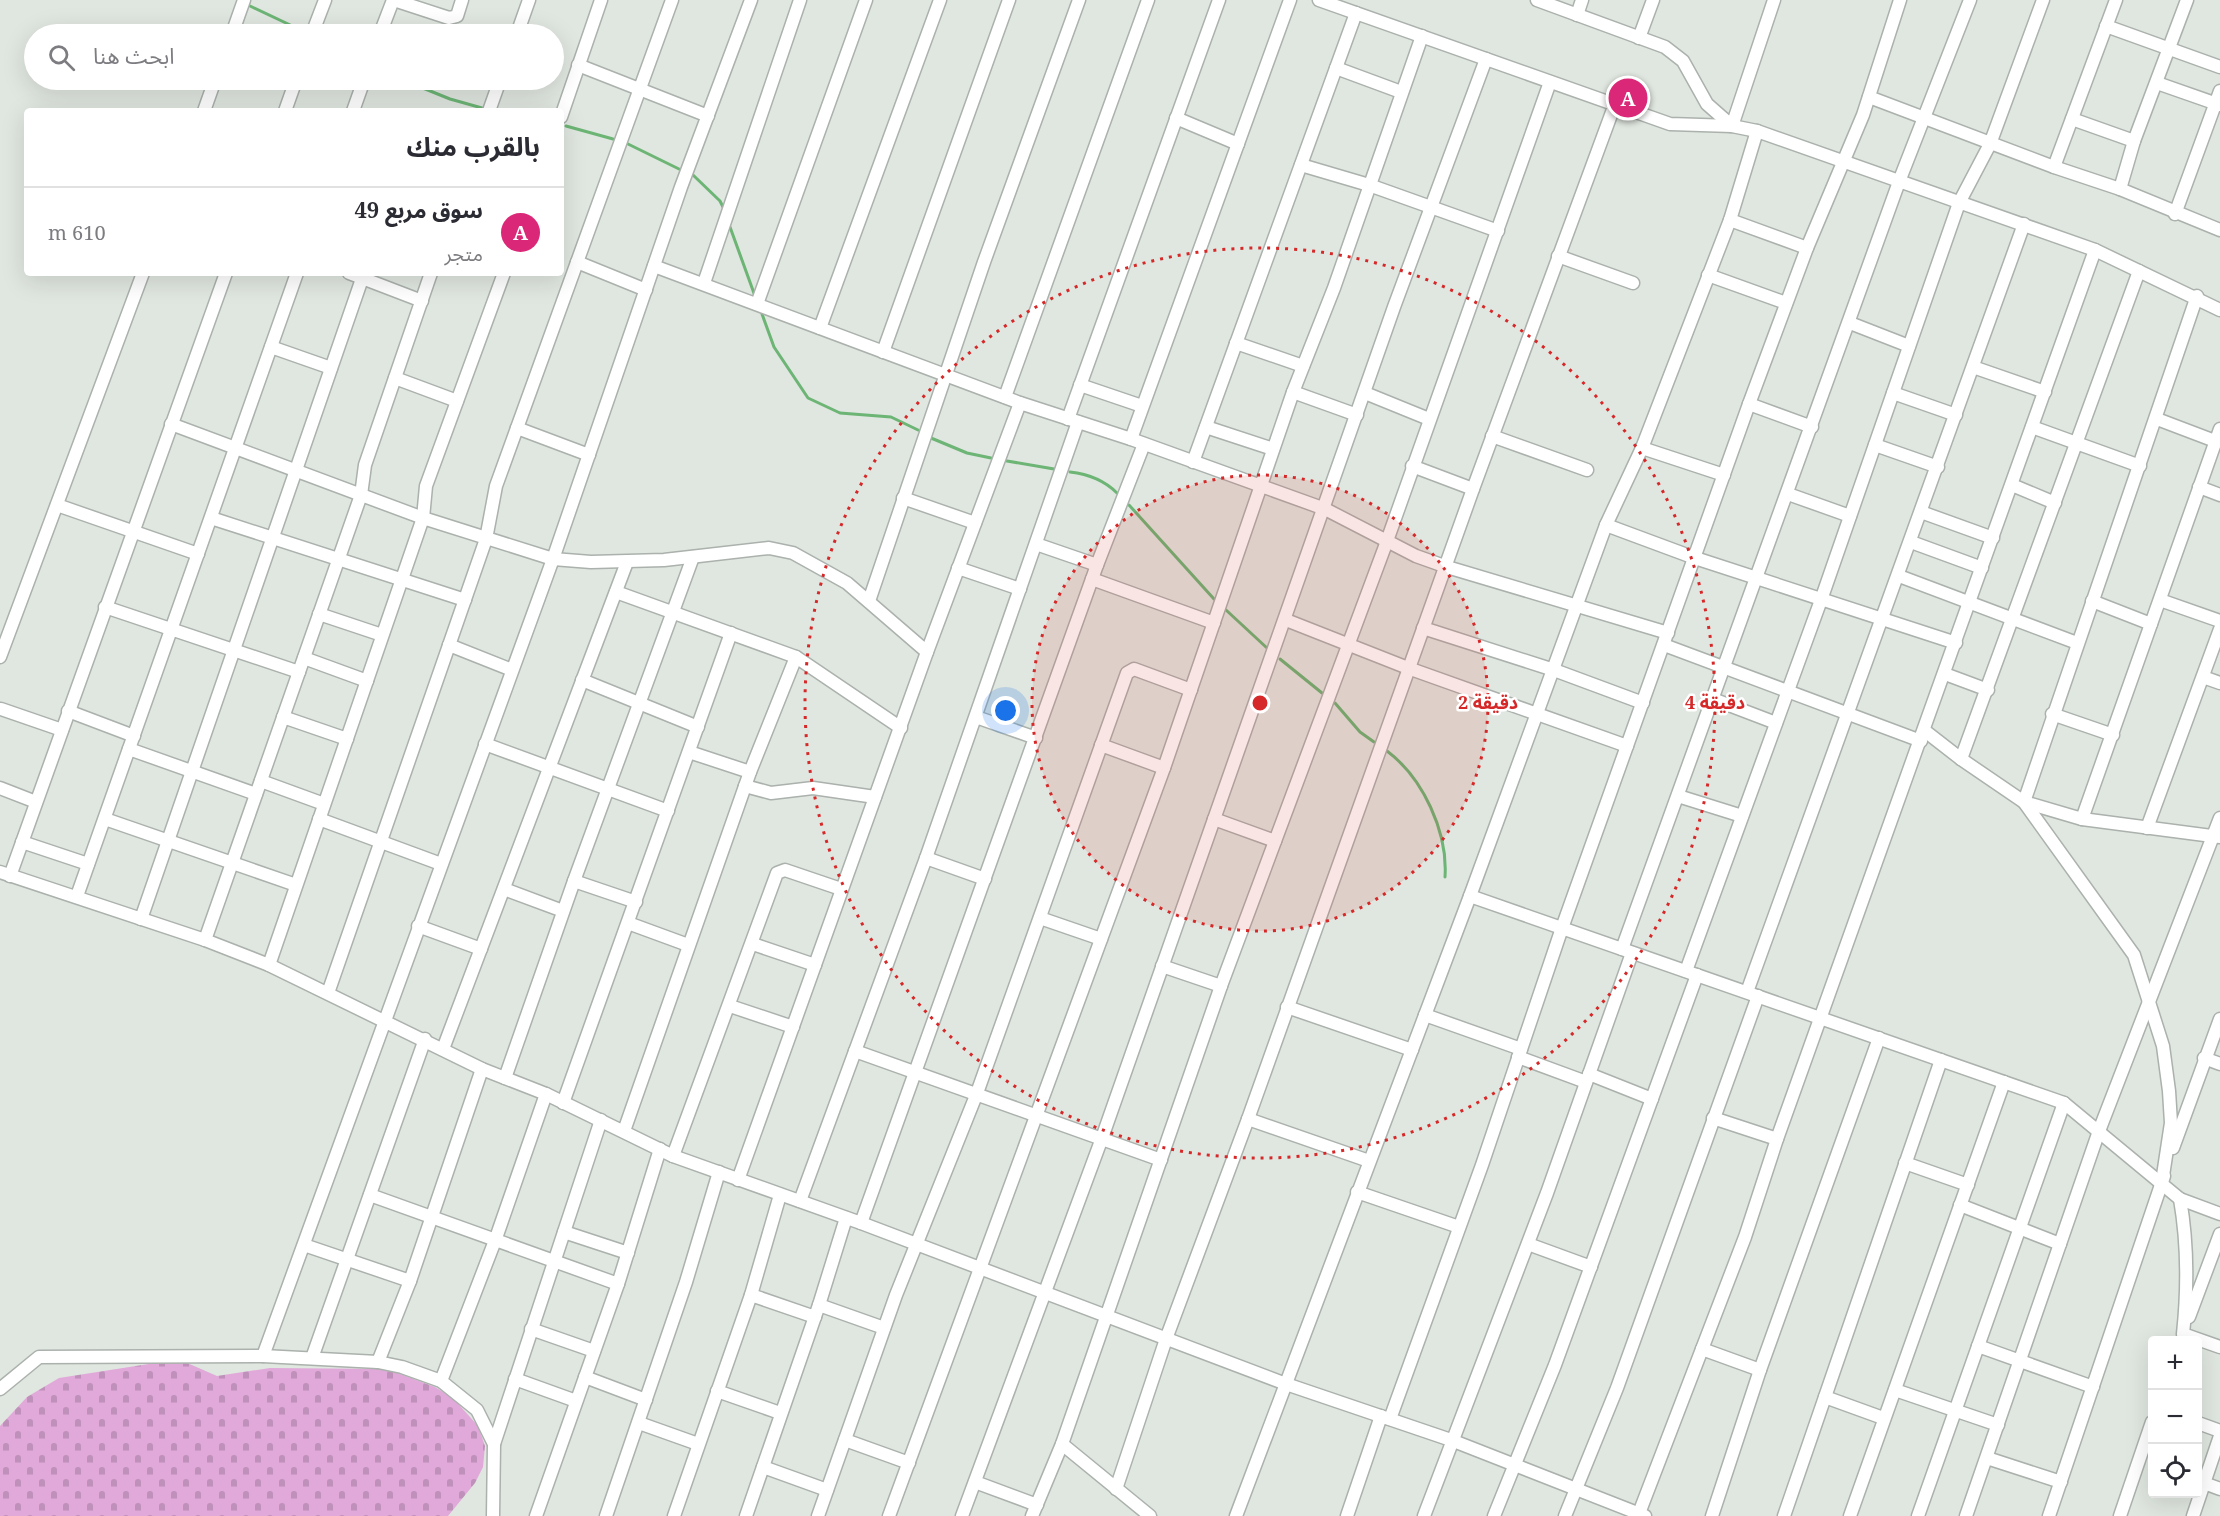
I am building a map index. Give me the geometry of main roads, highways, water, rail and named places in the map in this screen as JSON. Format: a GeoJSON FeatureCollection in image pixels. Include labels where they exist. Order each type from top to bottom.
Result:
{"type":"FeatureCollection","features":[{"type":"Feature","properties":{"kind":"waterway"},"geometry":{"type":"LineString","coordinates":[[250,6],[288,24]]}},
{"type":"Feature","properties":{"kind":"waterway"},"geometry":{"type":"LineString","coordinates":[[428,90],[482,108]]}},
{"type":"Feature","properties":{"kind":"waterway"},"geometry":{"type":"LineString","coordinates":[[566,126],[613,139]]}},
{"type":"Feature","properties":{"kind":"waterway"},"geometry":{"type":"LineString","coordinates":[[628,144],[679,169]]}},
{"type":"Feature","properties":{"kind":"waterway"},"geometry":{"type":"LineString","coordinates":[[693,175],[720,201],[723,207]]}},
{"type":"Feature","properties":{"kind":"waterway"},"geometry":{"type":"LineString","coordinates":[[730,227],[755,296]]}},
{"type":"Feature","properties":{"kind":"waterway"},"geometry":{"type":"LineString","coordinates":[[762,314],[774,347],[808,398],[840,413],[891,417],[918,430]]}},
{"type":"Feature","properties":{"kind":"waterway"},"geometry":{"type":"LineString","coordinates":[[931,438],[967,453],[991,458]]}},
{"type":"Feature","properties":{"kind":"waterway"},"geometry":{"type":"LineString","coordinates":[[1007,461],[1054,469]]}},
{"type":"Feature","properties":{"kind":"waterway"},"geometry":{"type":"LineString","coordinates":[[1070,472],[1095,478],[1117,493]]}},
{"type":"Feature","properties":{"kind":"waterway"},"geometry":{"type":"LineString","coordinates":[[1129,505],[1214,599]]}},
{"type":"Feature","properties":{"kind":"waterway"},"geometry":{"type":"LineString","coordinates":[[1226,610],[1267,648]]}},
{"type":"Feature","properties":{"kind":"waterway"},"geometry":{"type":"LineString","coordinates":[[1280,659],[1322,693]]}},
{"type":"Feature","properties":{"kind":"waterway"},"geometry":{"type":"LineString","coordinates":[[1335,703],[1360,732],[1374,742]]}},
{"type":"Feature","properties":{"kind":"waterway"},"geometry":{"type":"LineString","coordinates":[[1387,751],[1412,776],[1431,807],[1442,842],[1445,877]]}},
{"type":"Feature","properties":{"kind":"place","name":"سوق مربع 49"},"geometry":{"type":"Point","coordinates":[1628,98]}}]}
